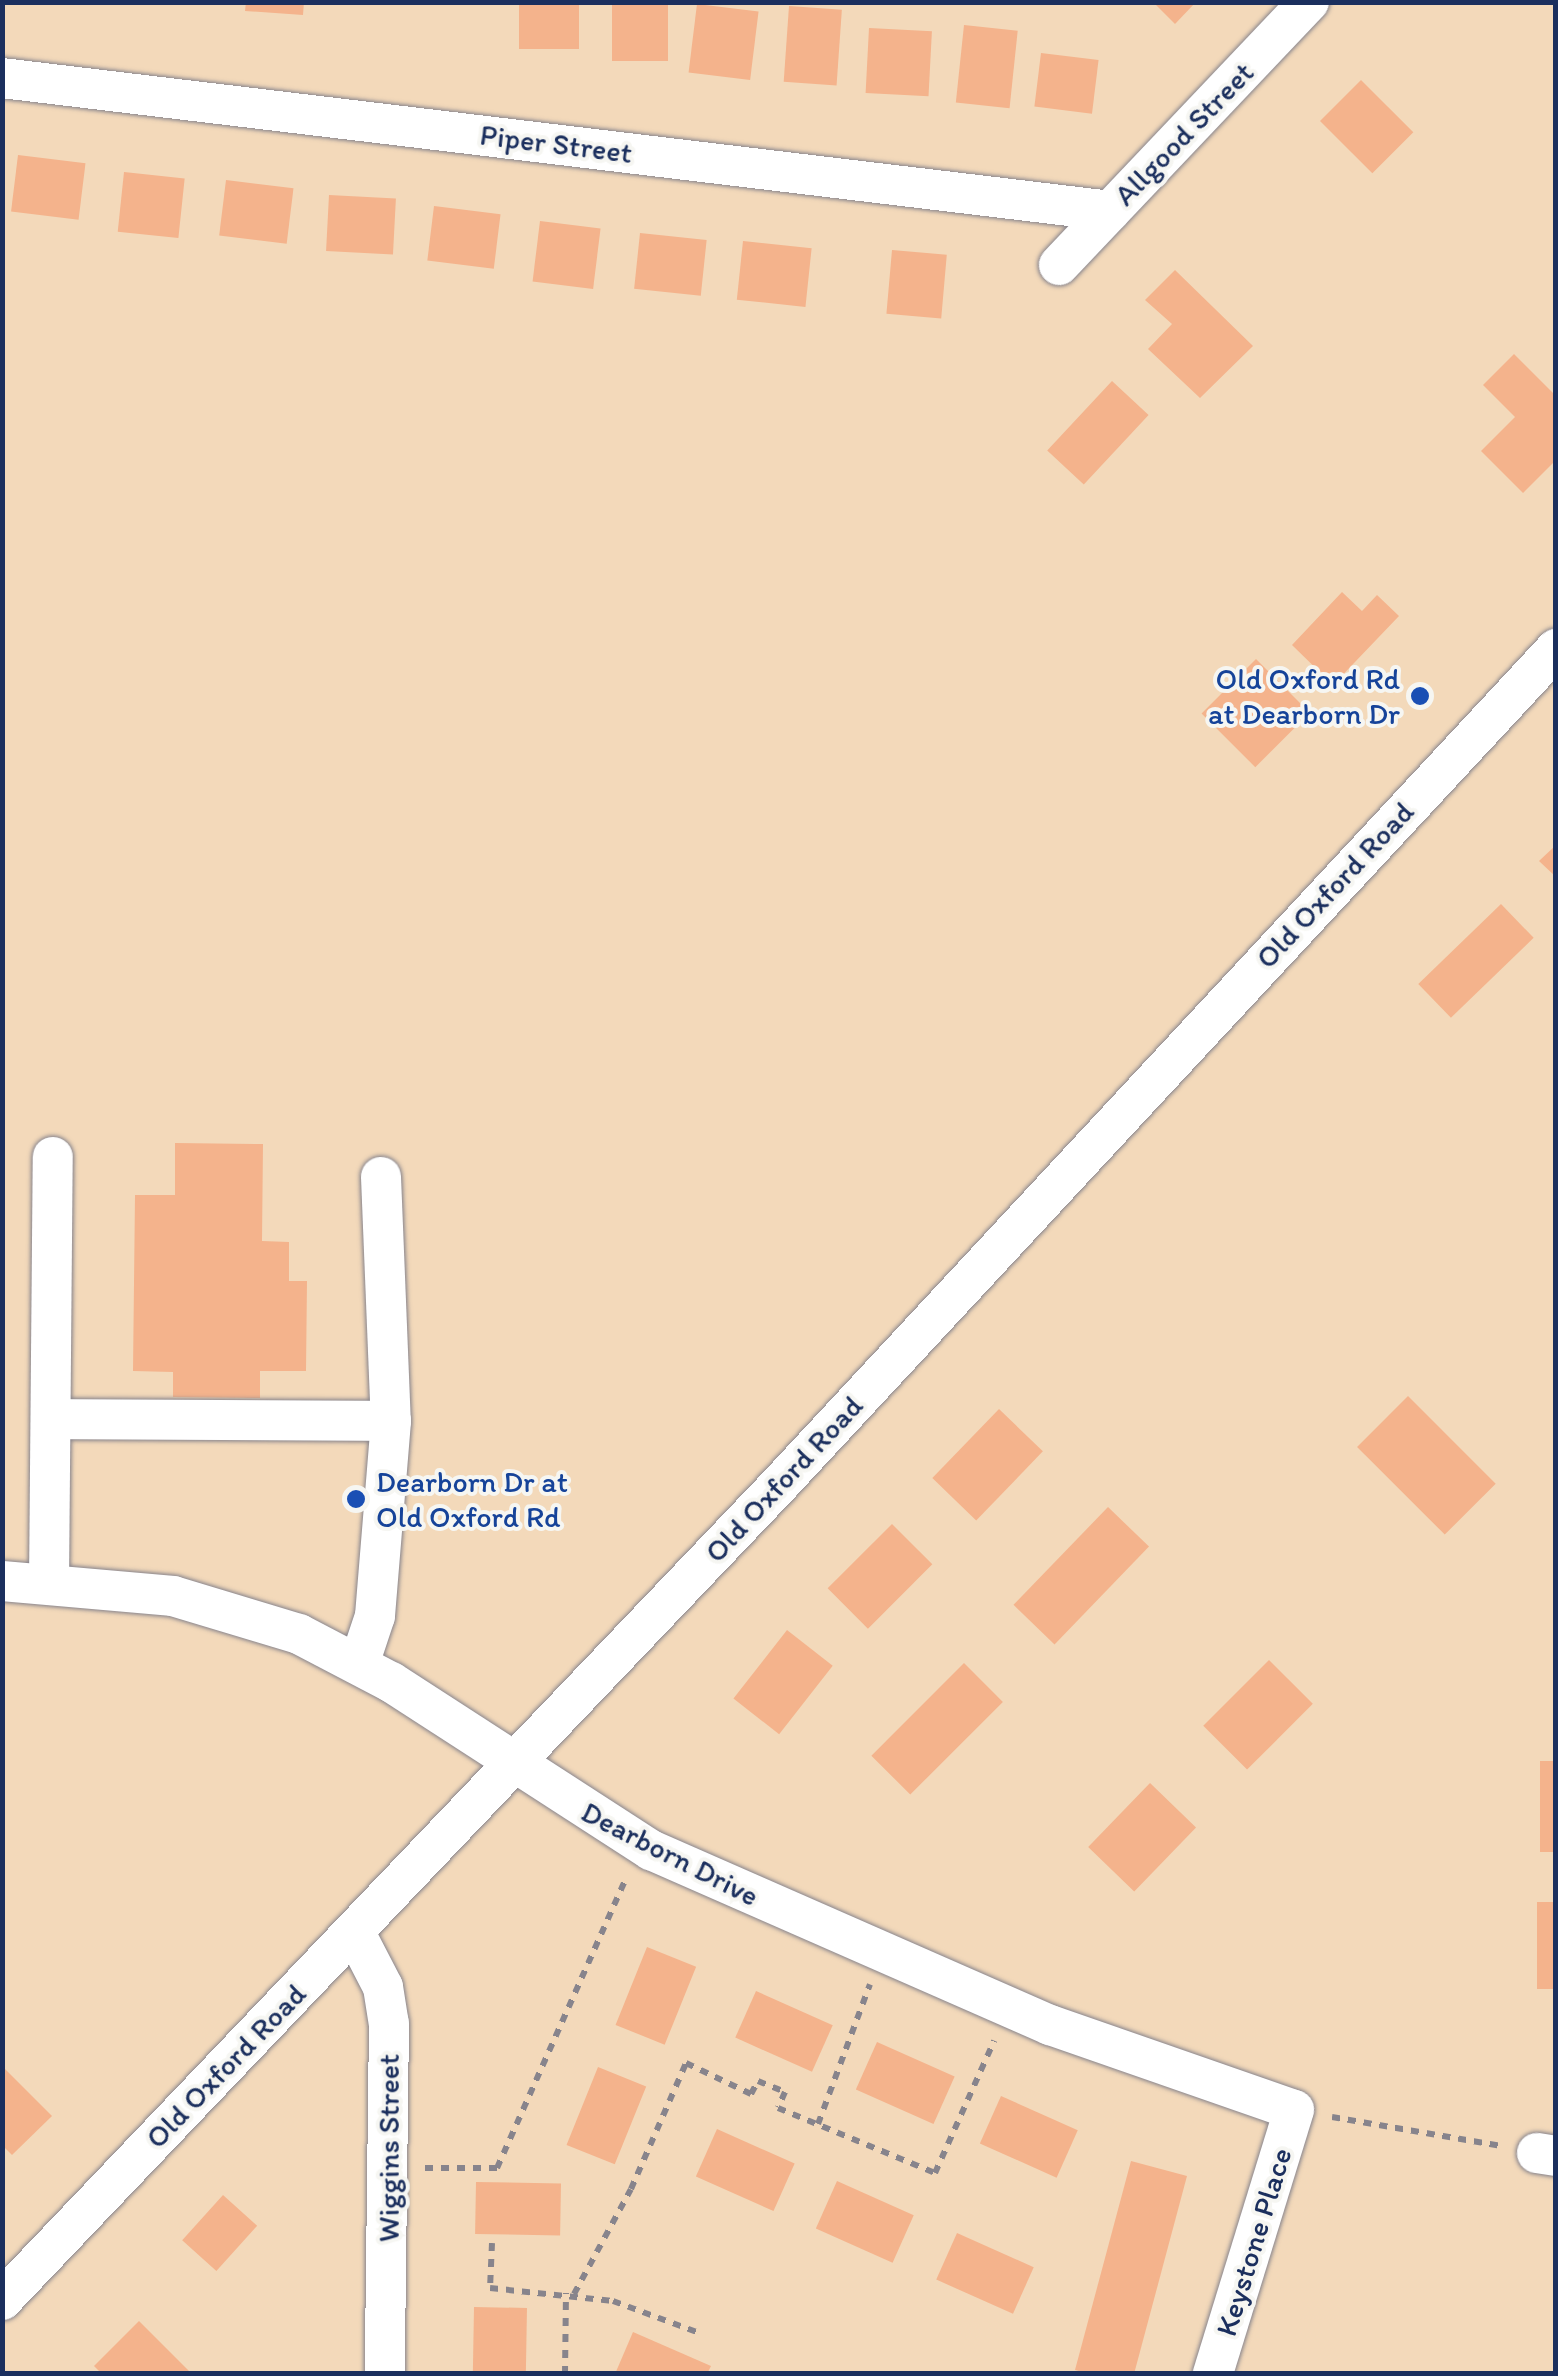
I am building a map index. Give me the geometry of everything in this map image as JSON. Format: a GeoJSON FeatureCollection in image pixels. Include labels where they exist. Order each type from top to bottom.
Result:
{"type":"FeatureCollection","features":[{"type":"Feature","properties":{"kind":"street","name":"Allgood Street"},"geometry":{"type":"LineString","coordinates":[[1059,265],[1309,2]]}},
{"type":"Feature","properties":{"kind":"street","name":"Piper Street"},"geometry":{"type":"LineString","coordinates":[[2,78],[1110,211]]}},
{"type":"Feature","properties":{"kind":"street","name":"Old Oxford Road"},"geometry":{"type":"LineString","coordinates":[[2,2300],[512,1766],[1556,649]]}},
{"type":"Feature","properties":{"kind":"street"},"geometry":{"type":"LineString","coordinates":[[49,1584],[52,1158]]}},
{"type":"Feature","properties":{"kind":"street"},"geometry":{"type":"LineString","coordinates":[[359,1664],[374,1616],[391,1420],[381,1177]]}},
{"type":"Feature","properties":{"kind":"street"},"geometry":{"type":"LineString","coordinates":[[50,1419],[391,1420]]}},
{"type":"Feature","properties":{"kind":"street","name":"Dearborn Drive"},"geometry":{"type":"LineString","coordinates":[[2,1581],[173,1596],[252,1616],[359,1664],[608,1828],[733,1888],[1050,2025],[1294,2110]]}},
{"type":"Feature","properties":{"kind":"street","name":"Wiggins Street"},"geometry":{"type":"LineString","coordinates":[[354,1932],[384,1987],[389,2023],[385,2374]]}},
{"type":"Feature","properties":{"kind":"street","name":"Keystone Place"},"geometry":{"type":"LineString","coordinates":[[1213,2374],[1294,2110]]}},
{"type":"Feature","properties":{"kind":"path"},"geometry":{"type":"LineString","coordinates":[[425,2168],[497,2168],[625,1880]]}},
{"type":"Feature","properties":{"kind":"path"},"geometry":{"type":"LineString","coordinates":[[818,2124],[870,1983]]}},
{"type":"Feature","properties":{"kind":"path"},"geometry":{"type":"LineString","coordinates":[[565,2374],[570,2294],[627,2197],[686,2063],[751,2094],[758,2081],[785,2092],[778,2108],[935,2173],[996,2038]]}},
{"type":"Feature","properties":{"kind":"path"},"geometry":{"type":"LineString","coordinates":[[1294,2110],[1546,2154]]}},
{"type":"Feature","properties":{"kind":"path"},"geometry":{"type":"LineString","coordinates":[[492,2244],[490,2288],[613,2301],[697,2332]]}},
{"type":"Feature","properties":{"kind":"building"},"geometry":{"type":"Polygon","coordinates":[[[246,2],[304,2],[303,15],[245,11],[246,2]]]}},
{"type":"Feature","properties":{"kind":"building"},"geometry":{"type":"Polygon","coordinates":[[[519,2],[579,2],[579,49],[519,49],[519,2]]]}},
{"type":"Feature","properties":{"kind":"building"},"geometry":{"type":"Polygon","coordinates":[[[612,2],[668,2],[668,61],[612,61],[612,2]]]}},
{"type":"Feature","properties":{"kind":"building"},"geometry":{"type":"Polygon","coordinates":[[[1153,2],[1196,2],[1175,24],[1153,2]]]}},
{"type":"Feature","properties":{"kind":"building"},"geometry":{"type":"Polygon","coordinates":[[[697,4],[759,12],[750,80],[689,72],[697,4]]]}},
{"type":"Feature","properties":{"kind":"building"},"geometry":{"type":"Polygon","coordinates":[[[789,6],[842,10],[837,86],[784,82],[789,6]]]}},
{"type":"Feature","properties":{"kind":"building"},"geometry":{"type":"Polygon","coordinates":[[[964,25],[1018,31],[1010,108],[956,103],[964,25]]]}},
{"type":"Feature","properties":{"kind":"building"},"geometry":{"type":"Polygon","coordinates":[[[869,28],[932,31],[929,96],[866,93],[869,28]]]}},
{"type":"Feature","properties":{"kind":"building"},"geometry":{"type":"Polygon","coordinates":[[[1041,53],[1099,60],[1092,114],[1034,107],[1041,53]]]}},
{"type":"Feature","properties":{"kind":"building"},"geometry":{"type":"Polygon","coordinates":[[[1361,80],[1413,132],[1372,173],[1320,121],[1361,80]]]}},
{"type":"Feature","properties":{"kind":"building"},"geometry":{"type":"Polygon","coordinates":[[[18,155],[85,163],[79,220],[11,212],[18,155]]]}},
{"type":"Feature","properties":{"kind":"building"},"geometry":{"type":"Polygon","coordinates":[[[124,172],[185,178],[178,238],[118,232],[124,172]]]}},
{"type":"Feature","properties":{"kind":"building"},"geometry":{"type":"Polygon","coordinates":[[[226,180],[293,188],[287,244],[219,236],[226,180]]]}},
{"type":"Feature","properties":{"kind":"building"},"geometry":{"type":"Polygon","coordinates":[[[329,195],[396,199],[393,254],[326,251],[329,195]]]}},
{"type":"Feature","properties":{"kind":"building"},"geometry":{"type":"Polygon","coordinates":[[[434,206],[501,214],[494,269],[427,261],[434,206]]]}},
{"type":"Feature","properties":{"kind":"building"},"geometry":{"type":"Polygon","coordinates":[[[540,221],[601,228],[593,289],[533,282],[540,221]]]}},
{"type":"Feature","properties":{"kind":"building"},"geometry":{"type":"Polygon","coordinates":[[[640,233],[707,240],[701,296],[634,289],[640,233]]]}},
{"type":"Feature","properties":{"kind":"building"},"geometry":{"type":"Polygon","coordinates":[[[743,241],[812,248],[805,307],[737,300],[743,241]]]}},
{"type":"Feature","properties":{"kind":"building"},"geometry":{"type":"Polygon","coordinates":[[[892,250],[947,255],[941,319],[886,314],[892,250]]]}},
{"type":"Feature","properties":{"kind":"building"},"geometry":{"type":"Polygon","coordinates":[[[1175,270],[1253,346],[1200,398],[1148,349],[1172,324],[1145,300],[1175,270]]]}},
{"type":"Feature","properties":{"kind":"building"},"geometry":{"type":"Polygon","coordinates":[[[1514,354],[1556,396],[1556,460],[1523,493],[1481,451],[1515,417],[1483,385],[1514,354]]]}},
{"type":"Feature","properties":{"kind":"building"},"geometry":{"type":"Polygon","coordinates":[[[1112,381],[1149,415],[1084,485],[1047,450],[1112,381]]]}},
{"type":"Feature","properties":{"kind":"building"},"geometry":{"type":"Polygon","coordinates":[[[1342,592],[1362,611],[1377,595],[1399,616],[1333,685],[1292,645],[1342,592]]]}},
{"type":"Feature","properties":{"kind":"building"},"geometry":{"type":"Polygon","coordinates":[[[1256,659],[1310,713],[1255,767],[1202,713],[1256,659]]]}},
{"type":"Feature","properties":{"kind":"building"},"geometry":{"type":"Polygon","coordinates":[[[1556,845],[1556,877],[1539,861],[1556,845]]]}},
{"type":"Feature","properties":{"kind":"building"},"geometry":{"type":"Polygon","coordinates":[[[1501,904],[1534,938],[1451,1018],[1418,984],[1501,904]]]}},
{"type":"Feature","properties":{"kind":"building"},"geometry":{"type":"Polygon","coordinates":[[[175,1143],[263,1144],[262,1241],[289,1242],[289,1281],[307,1281],[306,1371],[260,1371],[260,1398],[173,1397],[173,1372],[133,1371],[135,1195],[175,1195],[175,1143]]]}},
{"type":"Feature","properties":{"kind":"building"},"geometry":{"type":"Polygon","coordinates":[[[1408,1396],[1496,1484],[1445,1535],[1357,1447],[1408,1396]]]}},
{"type":"Feature","properties":{"kind":"building"},"geometry":{"type":"Polygon","coordinates":[[[999,1409],[1043,1451],[976,1520],[932,1478],[999,1409]]]}},
{"type":"Feature","properties":{"kind":"building"},"geometry":{"type":"Polygon","coordinates":[[[1108,1507],[1149,1547],[1055,1644],[1014,1605],[1108,1507]]]}},
{"type":"Feature","properties":{"kind":"building"},"geometry":{"type":"Polygon","coordinates":[[[892,1524],[932,1564],[868,1629],[828,1588],[892,1524]]]}},
{"type":"Feature","properties":{"kind":"building"},"geometry":{"type":"Polygon","coordinates":[[[787,1630],[833,1666],[779,1734],[733,1699],[787,1630]]]}},
{"type":"Feature","properties":{"kind":"building"},"geometry":{"type":"Polygon","coordinates":[[[1269,1660],[1313,1704],[1247,1770],[1203,1726],[1269,1660]]]}},
{"type":"Feature","properties":{"kind":"building"},"geometry":{"type":"Polygon","coordinates":[[[964,1663],[1003,1702],[910,1795],[871,1756],[964,1663]]]}},
{"type":"Feature","properties":{"kind":"building"},"geometry":{"type":"Polygon","coordinates":[[[1540,1761],[1556,1761],[1556,1852],[1540,1852],[1540,1761]]]}},
{"type":"Feature","properties":{"kind":"building"},"geometry":{"type":"Polygon","coordinates":[[[1150,1783],[1196,1827],[1134,1891],[1088,1847],[1150,1783]]]}},
{"type":"Feature","properties":{"kind":"building"},"geometry":{"type":"Polygon","coordinates":[[[1537,1902],[1556,1902],[1556,1989],[1537,1989],[1537,1902]]]}},
{"type":"Feature","properties":{"kind":"building"},"geometry":{"type":"Polygon","coordinates":[[[647,1947],[696,1967],[665,2045],[616,2025],[647,1947]]]}},
{"type":"Feature","properties":{"kind":"building"},"geometry":{"type":"Polygon","coordinates":[[[756,1991],[833,2025],[812,2072],[735,2038],[756,1991]]]}},
{"type":"Feature","properties":{"kind":"building"},"geometry":{"type":"Polygon","coordinates":[[[877,2042],[955,2077],[934,2124],[856,2090],[877,2042]]]}},
{"type":"Feature","properties":{"kind":"building"},"geometry":{"type":"Polygon","coordinates":[[[2,2066],[52,2116],[12,2155],[2,2145],[2,2066]]]}},
{"type":"Feature","properties":{"kind":"building"},"geometry":{"type":"Polygon","coordinates":[[[598,2067],[646,2086],[615,2164],[567,2145],[598,2067]]]}},
{"type":"Feature","properties":{"kind":"building"},"geometry":{"type":"Polygon","coordinates":[[[1001,2096],[1078,2130],[1057,2178],[980,2144],[1001,2096]]]}},
{"type":"Feature","properties":{"kind":"building"},"geometry":{"type":"Polygon","coordinates":[[[717,2129],[795,2164],[774,2211],[696,2177],[717,2129]]]}},
{"type":"Feature","properties":{"kind":"building"},"geometry":{"type":"Polygon","coordinates":[[[1131,2161],[1187,2176],[1134,2374],[1090,2374],[1075,2370],[1131,2161]]]}},
{"type":"Feature","properties":{"kind":"building"},"geometry":{"type":"Polygon","coordinates":[[[837,2181],[914,2215],[893,2263],[816,2229],[837,2181]]]}},
{"type":"Feature","properties":{"kind":"building"},"geometry":{"type":"Polygon","coordinates":[[[476,2182],[561,2183],[560,2235],[475,2234],[476,2182]]]}},
{"type":"Feature","properties":{"kind":"building"},"geometry":{"type":"Polygon","coordinates":[[[223,2195],[257,2226],[216,2271],[182,2240],[223,2195]]]}},
{"type":"Feature","properties":{"kind":"building"},"geometry":{"type":"Polygon","coordinates":[[[957,2233],[1034,2267],[1013,2314],[936,2280],[957,2233]]]}},
{"type":"Feature","properties":{"kind":"building"},"geometry":{"type":"Polygon","coordinates":[[[474,2307],[527,2308],[526,2374],[473,2374],[474,2307]]]}},
{"type":"Feature","properties":{"kind":"building"},"geometry":{"type":"Polygon","coordinates":[[[139,2321],[192,2374],[102,2374],[94,2366],[139,2321]]]}},
{"type":"Feature","properties":{"kind":"building"},"geometry":{"type":"Polygon","coordinates":[[[633,2332],[711,2366],[707,2374],[615,2374],[633,2332]]]}},
{"type":"Feature","properties":{"kind":"place","name":"Old Oxford Rd at Dearborn Dr"},"geometry":{"type":"Point","coordinates":[1420,696]}},
{"type":"Feature","properties":{"kind":"place","name":"Dearborn Dr at Old Oxford Rd"},"geometry":{"type":"Point","coordinates":[356,1499]}}]}
